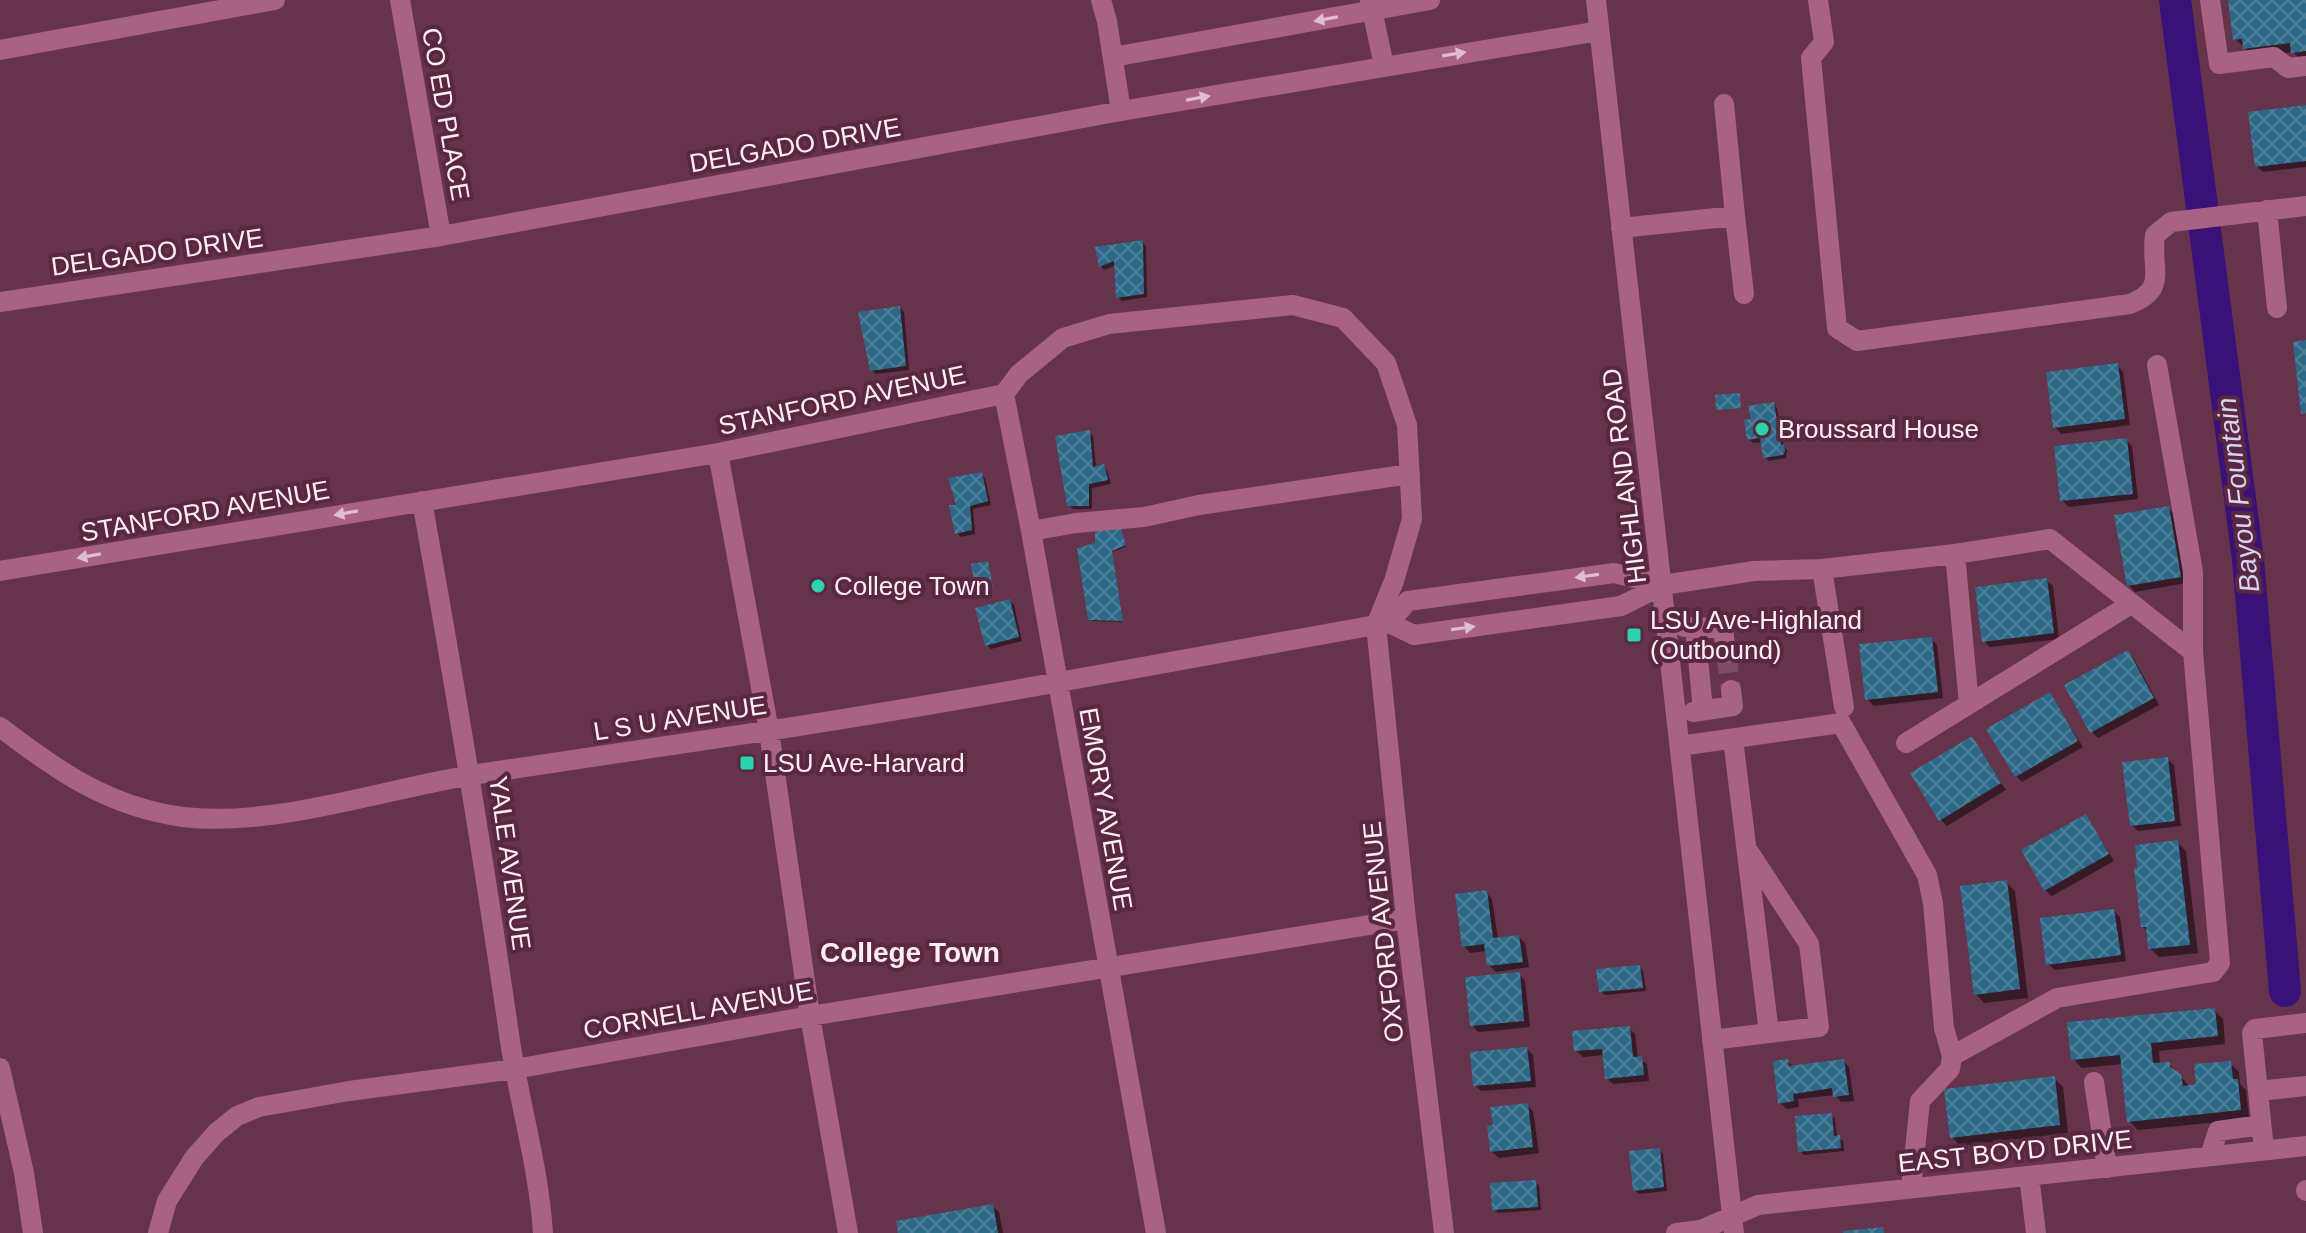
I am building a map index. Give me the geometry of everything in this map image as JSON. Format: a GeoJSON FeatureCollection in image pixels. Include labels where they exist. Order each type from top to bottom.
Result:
{"type":"FeatureCollection","features":[{"type":"Feature","properties":{"kind":"street"},"geometry":{"type":"LineString","coordinates":[[0,50],[275,0]]}},
{"type":"Feature","properties":{"kind":"street","name":"CO ED PLACE"},"geometry":{"type":"LineString","coordinates":[[400,0],[441,236]]}},
{"type":"Feature","properties":{"kind":"street"},"geometry":{"type":"LineString","coordinates":[[1101,0],[1121,111]]}},
{"type":"Feature","properties":{"kind":"street"},"geometry":{"type":"LineString","coordinates":[[1113,57],[1372,5],[1430,0]]}},
{"type":"Feature","properties":{"kind":"street","name":"HIGHLAND ROAD"},"geometry":{"type":"LineString","coordinates":[[1596,0],[1733,1225]]}},
{"type":"Feature","properties":{"kind":"street"},"geometry":{"type":"LineString","coordinates":[[1818,0],[1824,42],[1811,58],[1837,328],[1857,341],[2130,304],[2148,298],[2153,289],[2155,235],[2171,222],[2306,206]]}},
{"type":"Feature","properties":{"kind":"street"},"geometry":{"type":"LineString","coordinates":[[2210,0],[2219,64],[2274,57],[2288,68],[2306,66]]}},
{"type":"Feature","properties":{"kind":"street"},"geometry":{"type":"LineString","coordinates":[[1372,5],[1384,66]]}},
{"type":"Feature","properties":{"kind":"street","name":"DELGADO DRIVE"},"geometry":{"type":"LineString","coordinates":[[3,297],[441,236],[1121,111],[1599,31]]}},
{"type":"Feature","properties":{"kind":"street"},"geometry":{"type":"LineString","coordinates":[[1724,104],[1744,294]]}},
{"type":"Feature","properties":{"kind":"street"},"geometry":{"type":"LineString","coordinates":[[2267,210],[2277,308]]}},
{"type":"Feature","properties":{"kind":"street"},"geometry":{"type":"LineString","coordinates":[[1621,228],[1735,216]]}},
{"type":"Feature","properties":{"kind":"street","name":"STANFORD AVENUE"},"geometry":{"type":"LineString","coordinates":[[0,571],[718,453],[1004,394],[1019,374],[1063,338],[1109,324],[1293,305],[1343,318],[1386,363],[1407,425],[1412,519],[1382,624]]}},
{"type":"Feature","properties":{"kind":"street"},"geometry":{"type":"LineString","coordinates":[[1952,1056],[2057,998],[2213,972],[2220,963],[2193,652],[2193,572],[2157,365]]}},
{"type":"Feature","properties":{"kind":"street","name":"EMORY AVENUE"},"geometry":{"type":"LineString","coordinates":[[1004,394],[1156,1233]]}},
{"type":"Feature","properties":{"kind":"street"},"geometry":{"type":"LineString","coordinates":[[718,453],[769,731],[810,1016],[848,1233]]}},
{"type":"Feature","properties":{"kind":"street"},"geometry":{"type":"LineString","coordinates":[[1031,531],[1076,523],[1144,517],[1199,505],[1410,474]]}},
{"type":"Feature","properties":{"kind":"street","name":"YALE AVENUE"},"geometry":{"type":"LineString","coordinates":[[422,501],[471,775],[543,1233]]}},
{"type":"Feature","properties":{"kind":"street"},"geometry":{"type":"LineString","coordinates":[[1663,585],[1754,571],[1822,569],[1955,554],[2050,539],[2193,652]]}},
{"type":"Feature","properties":{"kind":"street"},"geometry":{"type":"LineString","coordinates":[[1955,554],[1969,704]]}},
{"type":"Feature","properties":{"kind":"street"},"geometry":{"type":"LineString","coordinates":[[1822,569],[1844,707]]}},
{"type":"Feature","properties":{"kind":"street","name":"L S U AVENUE"},"geometry":{"type":"LineString","coordinates":[[1382,624],[1408,601],[1456,594],[1614,573],[1663,585]]}},
{"type":"Feature","properties":{"kind":"street","name":"L S U AVENUE"},"geometry":{"type":"LineString","coordinates":[[0,727],[54,769],[78,783],[139,807],[181,817],[208,819],[283,812],[471,775],[769,731],[1382,624],[1414,635],[1621,606],[1663,585]]}},
{"type":"Feature","properties":{"kind":"street"},"geometry":{"type":"LineString","coordinates":[[1906,743],[2131,604]]}},
{"type":"Feature","properties":{"kind":"street","name":"OXFORD AVENUE"},"geometry":{"type":"LineString","coordinates":[[1382,624],[1406,919],[1444,1233]]}},
{"type":"Feature","properties":{"kind":"street"},"geometry":{"type":"LineString","coordinates":[[1667,626],[1723,628],[1726,653]]}},
{"type":"Feature","properties":{"kind":"street"},"geometry":{"type":"LineString","coordinates":[[1695,627],[1703,710]]}},
{"type":"Feature","properties":{"kind":"street"},"geometry":{"type":"LineString","coordinates":[[1677,714],[1733,706],[1731,690]]}},
{"type":"Feature","properties":{"kind":"street"},"geometry":{"type":"LineString","coordinates":[[1680,746],[1841,723],[1927,875],[1933,903],[1944,1028],[1952,1056],[1950,1069],[1920,1101],[1911,1188]]}},
{"type":"Feature","properties":{"kind":"street"},"geometry":{"type":"LineString","coordinates":[[1733,739],[1769,1033]]}},
{"type":"Feature","properties":{"kind":"street"},"geometry":{"type":"LineString","coordinates":[[1712,1040],[1819,1027],[1809,944],[1746,847]]}},
{"type":"Feature","properties":{"kind":"street","name":"CORNELL AVENUE"},"geometry":{"type":"LineString","coordinates":[[158,1233],[161,1217],[176,1183],[216,1133],[237,1116],[259,1107],[349,1091],[515,1069],[810,1016],[1406,919]]}},
{"type":"Feature","properties":{"kind":"street"},"geometry":{"type":"LineString","coordinates":[[2264,1150],[2252,1033],[2255,1029],[2306,1023]]}},
{"type":"Feature","properties":{"kind":"street"},"geometry":{"type":"LineString","coordinates":[[0,1068],[24,1173],[33,1233]]}},
{"type":"Feature","properties":{"kind":"street"},"geometry":{"type":"LineString","coordinates":[[2094,1082],[2107,1168]]}},
{"type":"Feature","properties":{"kind":"street"},"geometry":{"type":"LineString","coordinates":[[2258,1091],[2306,1086]]}},
{"type":"Feature","properties":{"kind":"street"},"geometry":{"type":"LineString","coordinates":[[2210,1156],[2218,1131],[2261,1125]]}},
{"type":"Feature","properties":{"kind":"street","name":"EAST BOYD DRIVE"},"geometry":{"type":"LineString","coordinates":[[1676,1233],[1733,1225],[1758,1205],[2306,1146]]}},
{"type":"Feature","properties":{"kind":"street"},"geometry":{"type":"LineString","coordinates":[[2029,1176],[2036,1233]]}},
{"type":"Feature","properties":{"kind":"building"},"geometry":{"type":"Polygon","coordinates":[[[2228,0],[2306,0],[2306,51],[2291,53],[2290,43],[2243,49],[2242,39],[2233,40],[2228,0]]]}},
{"type":"Feature","properties":{"kind":"building"},"geometry":{"type":"Polygon","coordinates":[[[2306,105],[2306,161],[2255,167],[2248,112],[2306,105]]]}},
{"type":"Feature","properties":{"kind":"building"},"geometry":{"type":"Polygon","coordinates":[[[1143,240],[1144,294],[1116,298],[1114,261],[1099,267],[1095,247],[1143,240]]]}},
{"type":"Feature","properties":{"kind":"building"},"geometry":{"type":"Polygon","coordinates":[[[900,306],[906,366],[870,371],[858,312],[900,306]]]}},
{"type":"Feature","properties":{"kind":"building"},"geometry":{"type":"Polygon","coordinates":[[[2306,340],[2306,413],[2301,414],[2293,342],[2306,340]]]}},
{"type":"Feature","properties":{"kind":"building"},"geometry":{"type":"Polygon","coordinates":[[[2118,363],[2125,419],[2053,428],[2046,372],[2118,363]]]}},
{"type":"Feature","properties":{"kind":"building"},"geometry":{"type":"Polygon","coordinates":[[[1740,393],[1741,408],[1716,410],[1715,395],[1740,393]]]}},
{"type":"Feature","properties":{"kind":"building","name":"Broussard House"},"geometry":{"type":"Polygon","coordinates":[[[1774,402],[1781,445],[1784,444],[1785,451],[1783,455],[1763,458],[1760,438],[1747,440],[1744,420],[1751,419],[1748,406],[1774,402]]]}},
{"type":"Feature","properties":{"kind":"building"},"geometry":{"type":"Polygon","coordinates":[[[1090,430],[1093,467],[1104,464],[1108,480],[1089,484],[1089,506],[1067,506],[1055,436],[1090,430]]]}},
{"type":"Feature","properties":{"kind":"building"},"geometry":{"type":"Polygon","coordinates":[[[2127,438],[2133,494],[2060,501],[2054,446],[2127,438]]]}},
{"type":"Feature","properties":{"kind":"building"},"geometry":{"type":"Polygon","coordinates":[[[982,472],[988,501],[970,506],[972,530],[955,534],[949,505],[956,505],[948,478],[982,472]]]}},
{"type":"Feature","properties":{"kind":"building"},"geometry":{"type":"Polygon","coordinates":[[[2169,506],[2181,577],[2127,586],[2114,515],[2169,506]]]}},
{"type":"Feature","properties":{"kind":"building"},"geometry":{"type":"Polygon","coordinates":[[[1120,525],[1126,545],[1112,551],[1123,621],[1088,620],[1077,548],[1095,543],[1095,531],[1120,525]]]}},
{"type":"Feature","properties":{"kind":"building"},"geometry":{"type":"Polygon","coordinates":[[[988,561],[993,588],[976,592],[971,564],[988,561]]]}},
{"type":"Feature","properties":{"kind":"building"},"geometry":{"type":"Polygon","coordinates":[[[2047,578],[2054,633],[1982,642],[1975,587],[2047,578]]]}},
{"type":"Feature","properties":{"kind":"building"},"geometry":{"type":"Polygon","coordinates":[[[1010,599],[1019,637],[985,646],[975,608],[1010,599]]]}},
{"type":"Feature","properties":{"kind":"building"},"geometry":{"type":"Polygon","coordinates":[[[1932,637],[1938,692],[1865,700],[1859,644],[1932,637]]]}},
{"type":"Feature","properties":{"kind":"building"},"geometry":{"type":"Polygon","coordinates":[[[2128,650],[2154,698],[2090,733],[2064,685],[2128,650]]]}},
{"type":"Feature","properties":{"kind":"building"},"geometry":{"type":"Polygon","coordinates":[[[2050,692],[2078,741],[2015,777],[1986,729],[2050,692]]]}},
{"type":"Feature","properties":{"kind":"building"},"geometry":{"type":"Polygon","coordinates":[[[1972,736],[2001,783],[1939,821],[1910,773],[1972,736]]]}},
{"type":"Feature","properties":{"kind":"building"},"geometry":{"type":"Polygon","coordinates":[[[2168,757],[2175,821],[2130,826],[2122,762],[2168,757]]]}},
{"type":"Feature","properties":{"kind":"building"},"geometry":{"type":"Polygon","coordinates":[[[2086,814],[2109,854],[2044,891],[2021,850],[2086,814]]]}},
{"type":"Feature","properties":{"kind":"building"},"geometry":{"type":"Polygon","coordinates":[[[2178,840],[2190,945],[2148,949],[2146,927],[2141,927],[2134,868],[2137,868],[2135,845],[2178,840]]]}},
{"type":"Feature","properties":{"kind":"building"},"geometry":{"type":"Polygon","coordinates":[[[2007,880],[2020,989],[1974,995],[1960,886],[2007,880]]]}},
{"type":"Feature","properties":{"kind":"building"},"geometry":{"type":"Polygon","coordinates":[[[1487,890],[1493,938],[1519,935],[1523,962],[1487,966],[1484,944],[1462,947],[1455,894],[1487,890]]]}},
{"type":"Feature","properties":{"kind":"building"},"geometry":{"type":"Polygon","coordinates":[[[2114,909],[2121,955],[2046,965],[2040,918],[2114,909]]]}},
{"type":"Feature","properties":{"kind":"building"},"geometry":{"type":"Polygon","coordinates":[[[1640,965],[1643,988],[1599,992],[1596,969],[1640,965]]]}},
{"type":"Feature","properties":{"kind":"building"},"geometry":{"type":"Polygon","coordinates":[[[1520,972],[1524,1021],[1470,1026],[1465,977],[1520,972]]]}},
{"type":"Feature","properties":{"kind":"building"},"geometry":{"type":"Polygon","coordinates":[[[2215,1008],[2218,1036],[2151,1043],[2153,1063],[2170,1062],[2170,1067],[2181,1074],[2183,1086],[2196,1084],[2194,1064],[2231,1061],[2233,1079],[2238,1079],[2241,1110],[2127,1122],[2120,1055],[2071,1060],[2067,1022],[2215,1008]]]}},
{"type":"Feature","properties":{"kind":"building"},"geometry":{"type":"Polygon","coordinates":[[[1630,1026],[1633,1057],[1642,1056],[1644,1075],[1605,1079],[1602,1049],[1574,1051],[1572,1031],[1630,1026]]]}},
{"type":"Feature","properties":{"kind":"building"},"geometry":{"type":"Polygon","coordinates":[[[1527,1047],[1531,1081],[1473,1086],[1470,1052],[1527,1047]]]}},
{"type":"Feature","properties":{"kind":"building"},"geometry":{"type":"Polygon","coordinates":[[[1788,1059],[1789,1066],[1844,1059],[1849,1095],[1833,1097],[1832,1088],[1793,1094],[1794,1101],[1778,1104],[1773,1061],[1788,1059]]]}},
{"type":"Feature","properties":{"kind":"building"},"geometry":{"type":"Polygon","coordinates":[[[2055,1076],[2060,1125],[1950,1138],[1944,1089],[2055,1076]]]}},
{"type":"Feature","properties":{"kind":"building"},"geometry":{"type":"Polygon","coordinates":[[[1528,1103],[1533,1147],[1490,1152],[1487,1126],[1493,1125],[1490,1107],[1528,1103]]]}},
{"type":"Feature","properties":{"kind":"building"},"geometry":{"type":"Polygon","coordinates":[[[1832,1113],[1834,1136],[1840,1135],[1841,1148],[1798,1152],[1795,1116],[1832,1113]]]}},
{"type":"Feature","properties":{"kind":"building"},"geometry":{"type":"Polygon","coordinates":[[[1660,1148],[1664,1187],[1633,1191],[1629,1151],[1660,1148]]]}},
{"type":"Feature","properties":{"kind":"building"},"geometry":{"type":"Polygon","coordinates":[[[1536,1180],[1538,1207],[1492,1210],[1490,1183],[1536,1180]]]}},
{"type":"Feature","properties":{"kind":"building"},"geometry":{"type":"Polygon","coordinates":[[[993,1204],[998,1233],[898,1233],[896,1221],[993,1204]]]}},
{"type":"Feature","properties":{"kind":"building"},"geometry":{"type":"Polygon","coordinates":[[[1883,1227],[1884,1233],[1843,1233],[1843,1231],[1883,1227]]]}},
{"type":"Feature","properties":{"kind":"waterway","name":"Bayou Fountain"},"geometry":{"type":"LineString","coordinates":[[2175,0],[2248,560],[2285,991]]}},
{"type":"Feature","properties":{"kind":"tunnel"},"geometry":{"type":"LineString","coordinates":[[1726,653],[1731,690]]}},
{"type":"Feature","properties":{"kind":"place","name":"Broussard House"},"geometry":{"type":"Point","coordinates":[1762,429]}},
{"type":"Feature","properties":{"kind":"place","name":"College Town"},"geometry":{"type":"Point","coordinates":[818,586]}},
{"type":"Feature","properties":{"kind":"place","name":"LSU Ave-Highland (Outbound)"},"geometry":{"type":"Point","coordinates":[1634,635]}},
{"type":"Feature","properties":{"kind":"place","name":"LSU Ave-Harvard"},"geometry":{"type":"Point","coordinates":[747,763]}},
{"type":"Feature","properties":{"kind":"district","name":"College Town"},"geometry":{"type":"Point","coordinates":[910,952]}}]}
